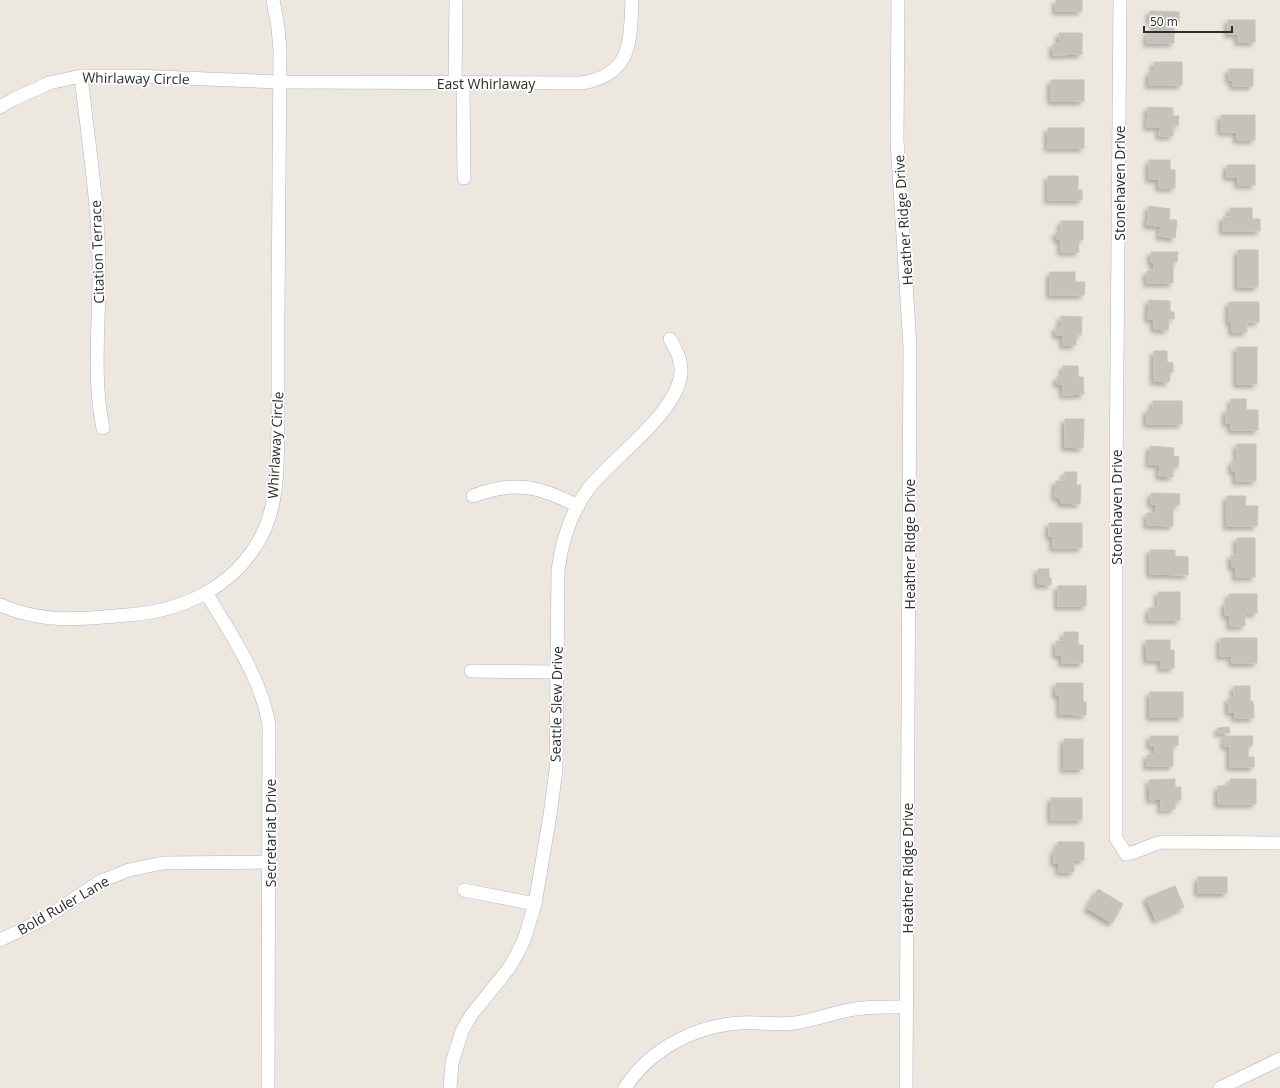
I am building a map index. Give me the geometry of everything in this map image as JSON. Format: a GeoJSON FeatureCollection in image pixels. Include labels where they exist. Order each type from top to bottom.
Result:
{"type":"FeatureCollection","features":[{"type":"Feature","properties":{"kind":"street","name":"Whirlaway Circle"},"geometry":{"type":"LineString","coordinates":[[0,605],[24,614],[53,620],[73,620],[138,614],[184,603],[207,594],[231,576],[249,557],[266,527],[276,489],[278,383],[279,82],[278,28],[273,0]]}},
{"type":"Feature","properties":{"kind":"street"},"geometry":{"type":"LineString","coordinates":[[456,0],[464,178]]}},
{"type":"Feature","properties":{"kind":"street","name":"East Whirlaway"},"geometry":{"type":"LineString","coordinates":[[279,82],[459,84],[582,83],[594,81],[607,75],[623,62],[629,46],[632,0]]}},
{"type":"Feature","properties":{"kind":"street","name":"Heather Ridge Drive"},"geometry":{"type":"LineString","coordinates":[[898,0],[897,140],[910,347],[906,1088]]}},
{"type":"Feature","properties":{"kind":"street","name":"Stonehaven Drive"},"geometry":{"type":"LineString","coordinates":[[1120,0],[1116,484],[1116,838],[1126,854],[1134,853],[1150,844],[1162,842],[1280,843]]}},
{"type":"Feature","properties":{"kind":"street","name":"Whirlaway Circle"},"geometry":{"type":"LineString","coordinates":[[0,107],[43,85],[81,76],[135,76],[279,82]]}},
{"type":"Feature","properties":{"kind":"street","name":"Citation Terrace"},"geometry":{"type":"LineString","coordinates":[[81,76],[93,167],[98,237],[98,398],[103,428]]}},
{"type":"Feature","properties":{"kind":"street","name":"Seattle Slew Drive"},"geometry":{"type":"LineString","coordinates":[[450,1088],[452,1063],[462,1031],[472,1014],[509,968],[524,940],[535,904],[556,770],[556,672],[558,570],[560,550],[568,526],[589,488],[643,434],[676,389],[681,372],[680,362],[677,351],[670,339]]}},
{"type":"Feature","properties":{"kind":"street"},"geometry":{"type":"LineString","coordinates":[[473,496],[504,486],[519,486],[547,491],[578,506]]}},
{"type":"Feature","properties":{"kind":"street","name":"Secretariat Drive"},"geometry":{"type":"LineString","coordinates":[[207,594],[242,653],[260,689],[267,713],[270,738],[268,1088]]}},
{"type":"Feature","properties":{"kind":"street"},"geometry":{"type":"LineString","coordinates":[[471,671],[556,672]]}},
{"type":"Feature","properties":{"kind":"street","name":"Bold Ruler Lane"},"geometry":{"type":"LineString","coordinates":[[0,940],[44,919],[101,881],[128,870],[163,863],[270,862]]}},
{"type":"Feature","properties":{"kind":"street"},"geometry":{"type":"LineString","coordinates":[[464,890],[535,904]]}},
{"type":"Feature","properties":{"kind":"street"},"geometry":{"type":"LineString","coordinates":[[625,1088],[635,1073],[661,1051],[685,1036],[700,1030],[740,1023],[794,1023],[862,1008],[906,1007]]}},
{"type":"Feature","properties":{"kind":"street"},"geometry":{"type":"LineString","coordinates":[[1220,1088],[1280,1059]]}},
{"type":"Feature","properties":{"kind":"building"},"geometry":{"type":"Polygon","coordinates":[[[1056,0],[1082,0],[1082,11],[1056,11],[1056,0]]]}},
{"type":"Feature","properties":{"kind":"building"},"geometry":{"type":"Polygon","coordinates":[[[1150,11],[1179,12],[1179,22],[1174,22],[1174,43],[1147,43],[1148,31],[1155,31],[1155,21],[1150,21],[1150,11]]]}},
{"type":"Feature","properties":{"kind":"building"},"geometry":{"type":"Polygon","coordinates":[[[1228,20],[1255,20],[1255,42],[1238,42],[1238,34],[1228,34],[1228,20]]]}},
{"type":"Feature","properties":{"kind":"building"},"geometry":{"type":"Polygon","coordinates":[[[1059,33],[1082,33],[1082,54],[1053,55],[1053,44],[1060,44],[1059,33]]]}},
{"type":"Feature","properties":{"kind":"building"},"geometry":{"type":"Polygon","coordinates":[[[1154,62],[1182,62],[1182,85],[1149,85],[1149,72],[1154,72],[1154,62]]]}},
{"type":"Feature","properties":{"kind":"building"},"geometry":{"type":"Polygon","coordinates":[[[1229,69],[1253,69],[1253,86],[1233,86],[1233,80],[1229,80],[1229,69]]]}},
{"type":"Feature","properties":{"kind":"building"},"geometry":{"type":"Polygon","coordinates":[[[1051,80],[1084,80],[1084,101],[1051,101],[1051,80]]]}},
{"type":"Feature","properties":{"kind":"building"},"geometry":{"type":"Polygon","coordinates":[[[1148,107],[1173,108],[1173,116],[1179,116],[1178,126],[1173,125],[1173,136],[1159,136],[1160,127],[1147,127],[1148,107]]]}},
{"type":"Feature","properties":{"kind":"building"},"geometry":{"type":"Polygon","coordinates":[[[1221,115],[1255,115],[1255,140],[1237,140],[1237,132],[1221,132],[1221,115]]]}},
{"type":"Feature","properties":{"kind":"building"},"geometry":{"type":"Polygon","coordinates":[[[1048,128],[1084,128],[1084,148],[1048,148],[1048,128]]]}},
{"type":"Feature","properties":{"kind":"building"},"geometry":{"type":"Polygon","coordinates":[[[1149,160],[1170,160],[1170,170],[1175,170],[1175,188],[1159,188],[1159,179],[1149,179],[1149,160]]]}},
{"type":"Feature","properties":{"kind":"building"},"geometry":{"type":"Polygon","coordinates":[[[1227,165],[1255,165],[1255,185],[1238,185],[1238,177],[1227,177],[1227,165]]]}},
{"type":"Feature","properties":{"kind":"building"},"geometry":{"type":"Polygon","coordinates":[[[1048,176],[1078,176],[1078,190],[1082,190],[1082,200],[1048,200],[1048,176]]]}},
{"type":"Feature","properties":{"kind":"building"},"geometry":{"type":"Polygon","coordinates":[[[1149,206],[1170,209],[1169,220],[1177,220],[1175,238],[1159,236],[1161,226],[1147,225],[1149,206]]]}},
{"type":"Feature","properties":{"kind":"building"},"geometry":{"type":"Polygon","coordinates":[[[1230,208],[1252,208],[1252,219],[1260,219],[1260,231],[1223,231],[1223,217],[1230,217],[1230,208]]]}},
{"type":"Feature","properties":{"kind":"building"},"geometry":{"type":"Polygon","coordinates":[[[1061,221],[1083,221],[1083,240],[1078,240],[1079,252],[1061,252],[1061,240],[1057,239],[1056,232],[1061,232],[1061,221]]]}},
{"type":"Feature","properties":{"kind":"building"},"geometry":{"type":"Polygon","coordinates":[[[1238,250],[1258,250],[1258,287],[1238,287],[1238,250]]]}},
{"type":"Feature","properties":{"kind":"building"},"geometry":{"type":"Polygon","coordinates":[[[1151,252],[1178,252],[1177,262],[1173,262],[1173,283],[1147,283],[1147,271],[1154,271],[1154,262],[1151,262],[1151,252]]]}},
{"type":"Feature","properties":{"kind":"building"},"geometry":{"type":"Polygon","coordinates":[[[1050,272],[1075,272],[1075,282],[1085,282],[1084,295],[1050,295],[1050,272]]]}},
{"type":"Feature","properties":{"kind":"building"},"geometry":{"type":"Polygon","coordinates":[[[1149,300],[1170,301],[1170,312],[1174,312],[1174,319],[1169,319],[1168,330],[1154,329],[1154,319],[1148,319],[1149,300]]]}},
{"type":"Feature","properties":{"kind":"building"},"geometry":{"type":"Polygon","coordinates":[[[1229,302],[1259,302],[1259,322],[1247,322],[1247,332],[1232,332],[1232,322],[1229,322],[1229,302]]]}},
{"type":"Feature","properties":{"kind":"building"},"geometry":{"type":"Polygon","coordinates":[[[1061,316],[1082,317],[1081,335],[1076,335],[1076,345],[1063,345],[1063,335],[1056,335],[1056,327],[1061,327],[1061,316]]]}},
{"type":"Feature","properties":{"kind":"building"},"geometry":{"type":"Polygon","coordinates":[[[1237,347],[1257,347],[1257,384],[1237,384],[1237,347]]]}},
{"type":"Feature","properties":{"kind":"building"},"geometry":{"type":"Polygon","coordinates":[[[1154,351],[1167,351],[1167,362],[1173,363],[1173,372],[1170,372],[1169,382],[1154,381],[1154,351]]]}},
{"type":"Feature","properties":{"kind":"building"},"geometry":{"type":"Polygon","coordinates":[[[1063,366],[1078,366],[1078,377],[1083,377],[1084,394],[1063,395],[1063,384],[1057,384],[1057,377],[1063,376],[1063,366]]]}},
{"type":"Feature","properties":{"kind":"building"},"geometry":{"type":"Polygon","coordinates":[[[1231,399],[1246,399],[1246,410],[1258,410],[1258,430],[1231,430],[1231,423],[1226,423],[1226,410],[1231,410],[1231,399]]]}},
{"type":"Feature","properties":{"kind":"building"},"geometry":{"type":"Polygon","coordinates":[[[1153,401],[1182,401],[1182,424],[1147,424],[1147,410],[1153,410],[1153,401]]]}},
{"type":"Feature","properties":{"kind":"building"},"geometry":{"type":"Polygon","coordinates":[[[1065,419],[1084,419],[1083,448],[1065,447],[1065,419]]]}},
{"type":"Feature","properties":{"kind":"building"},"geometry":{"type":"Polygon","coordinates":[[[1237,444],[1256,444],[1256,481],[1236,481],[1236,471],[1232,471],[1232,461],[1237,461],[1237,444]]]}},
{"type":"Feature","properties":{"kind":"building"},"geometry":{"type":"Polygon","coordinates":[[[1150,446],[1174,448],[1173,456],[1179,457],[1178,467],[1173,467],[1173,477],[1159,476],[1160,465],[1149,464],[1150,446]]]}},
{"type":"Feature","properties":{"kind":"building"},"geometry":{"type":"Polygon","coordinates":[[[1065,472],[1077,472],[1076,485],[1081,485],[1080,504],[1061,503],[1061,498],[1055,497],[1056,481],[1064,481],[1065,472]]]}},
{"type":"Feature","properties":{"kind":"building"},"geometry":{"type":"Polygon","coordinates":[[[1151,493],[1180,494],[1179,505],[1173,505],[1173,526],[1147,525],[1147,513],[1156,513],[1156,504],[1151,504],[1151,493]]]}},
{"type":"Feature","properties":{"kind":"building"},"geometry":{"type":"Polygon","coordinates":[[[1227,496],[1246,496],[1245,506],[1258,506],[1257,526],[1227,526],[1227,496]]]}},
{"type":"Feature","properties":{"kind":"building"},"geometry":{"type":"Polygon","coordinates":[[[1049,523],[1082,523],[1082,548],[1053,548],[1053,536],[1049,536],[1049,523]]]}},
{"type":"Feature","properties":{"kind":"building"},"geometry":{"type":"Polygon","coordinates":[[[1237,538],[1255,538],[1255,577],[1236,577],[1236,567],[1232,567],[1231,555],[1237,555],[1237,538]]]}},
{"type":"Feature","properties":{"kind":"building"},"geometry":{"type":"Polygon","coordinates":[[[1150,550],[1175,550],[1175,556],[1188,557],[1188,575],[1150,574],[1150,550]]]}},
{"type":"Feature","properties":{"kind":"building"},"geometry":{"type":"Polygon","coordinates":[[[1038,569],[1049,569],[1049,578],[1038,578],[1038,569]]]}},
{"type":"Feature","properties":{"kind":"building"},"geometry":{"type":"Polygon","coordinates":[[[1038,578],[1051,578],[1051,585],[1038,584],[1038,578]]]}},
{"type":"Feature","properties":{"kind":"building"},"geometry":{"type":"Polygon","coordinates":[[[1058,586],[1086,586],[1086,606],[1058,606],[1058,586]]]}},
{"type":"Feature","properties":{"kind":"building"},"geometry":{"type":"Polygon","coordinates":[[[1158,592],[1180,592],[1180,620],[1149,620],[1149,608],[1158,608],[1158,592]]]}},
{"type":"Feature","properties":{"kind":"building"},"geometry":{"type":"Polygon","coordinates":[[[1229,594],[1257,594],[1257,613],[1245,613],[1245,626],[1230,626],[1230,615],[1225,615],[1225,603],[1229,603],[1229,594]]]}},
{"type":"Feature","properties":{"kind":"building"},"geometry":{"type":"Polygon","coordinates":[[[1064,632],[1078,632],[1078,645],[1083,645],[1083,663],[1062,663],[1062,655],[1056,655],[1056,641],[1064,641],[1064,632]]]}},
{"type":"Feature","properties":{"kind":"building"},"geometry":{"type":"Polygon","coordinates":[[[1220,638],[1257,638],[1257,663],[1232,663],[1232,656],[1220,656],[1220,638]]]}},
{"type":"Feature","properties":{"kind":"building"},"geometry":{"type":"Polygon","coordinates":[[[1146,640],[1170,640],[1170,650],[1174,650],[1174,668],[1161,668],[1161,660],[1147,660],[1146,640]]]}},
{"type":"Feature","properties":{"kind":"building"},"geometry":{"type":"Polygon","coordinates":[[[1056,683],[1083,683],[1083,702],[1086,702],[1086,715],[1060,714],[1060,695],[1056,695],[1056,683]]]}},
{"type":"Feature","properties":{"kind":"building"},"geometry":{"type":"Polygon","coordinates":[[[1234,686],[1250,686],[1250,701],[1253,701],[1254,718],[1235,718],[1235,712],[1229,712],[1228,698],[1234,698],[1234,686]]]}},
{"type":"Feature","properties":{"kind":"building"},"geometry":{"type":"Polygon","coordinates":[[[1150,692],[1183,692],[1183,717],[1150,717],[1150,692]]]}},
{"type":"Feature","properties":{"kind":"building"},"geometry":{"type":"Polygon","coordinates":[[[1229,727],[1230,733],[1218,733],[1218,728],[1229,727]]]}},
{"type":"Feature","properties":{"kind":"building"},"geometry":{"type":"Polygon","coordinates":[[[1150,736],[1178,736],[1178,745],[1173,745],[1173,766],[1147,766],[1147,755],[1155,755],[1155,746],[1150,746],[1150,736]]]}},
{"type":"Feature","properties":{"kind":"building"},"geometry":{"type":"Polygon","coordinates":[[[1225,736],[1253,736],[1252,746],[1248,746],[1248,757],[1254,757],[1254,767],[1230,767],[1230,746],[1224,746],[1225,736]]]}},
{"type":"Feature","properties":{"kind":"building"},"geometry":{"type":"Polygon","coordinates":[[[1064,739],[1083,739],[1083,769],[1064,769],[1064,739]]]}},
{"type":"Feature","properties":{"kind":"building"},"geometry":{"type":"Polygon","coordinates":[[[1175,779],[1175,787],[1181,787],[1181,800],[1175,800],[1175,809],[1161,810],[1161,799],[1150,800],[1149,780],[1175,779]]]}},
{"type":"Feature","properties":{"kind":"building"},"geometry":{"type":"Polygon","coordinates":[[[1230,779],[1256,779],[1256,804],[1218,804],[1218,786],[1230,786],[1230,779]]]}},
{"type":"Feature","properties":{"kind":"building"},"geometry":{"type":"Polygon","coordinates":[[[1051,798],[1082,798],[1082,820],[1051,820],[1051,798]]]}},
{"type":"Feature","properties":{"kind":"building"},"geometry":{"type":"Polygon","coordinates":[[[1058,842],[1084,842],[1084,860],[1074,860],[1074,872],[1059,872],[1059,863],[1054,863],[1054,850],[1058,850],[1058,842]]]}},
{"type":"Feature","properties":{"kind":"building"},"geometry":{"type":"Polygon","coordinates":[[[1198,877],[1227,877],[1227,893],[1198,893],[1198,877]]]}},
{"type":"Feature","properties":{"kind":"building"},"geometry":{"type":"Polygon","coordinates":[[[1175,886],[1184,907],[1156,920],[1146,898],[1175,886]]]}},
{"type":"Feature","properties":{"kind":"building"},"geometry":{"type":"Polygon","coordinates":[[[1098,889],[1123,904],[1112,923],[1087,908],[1098,889]]]}}]}
